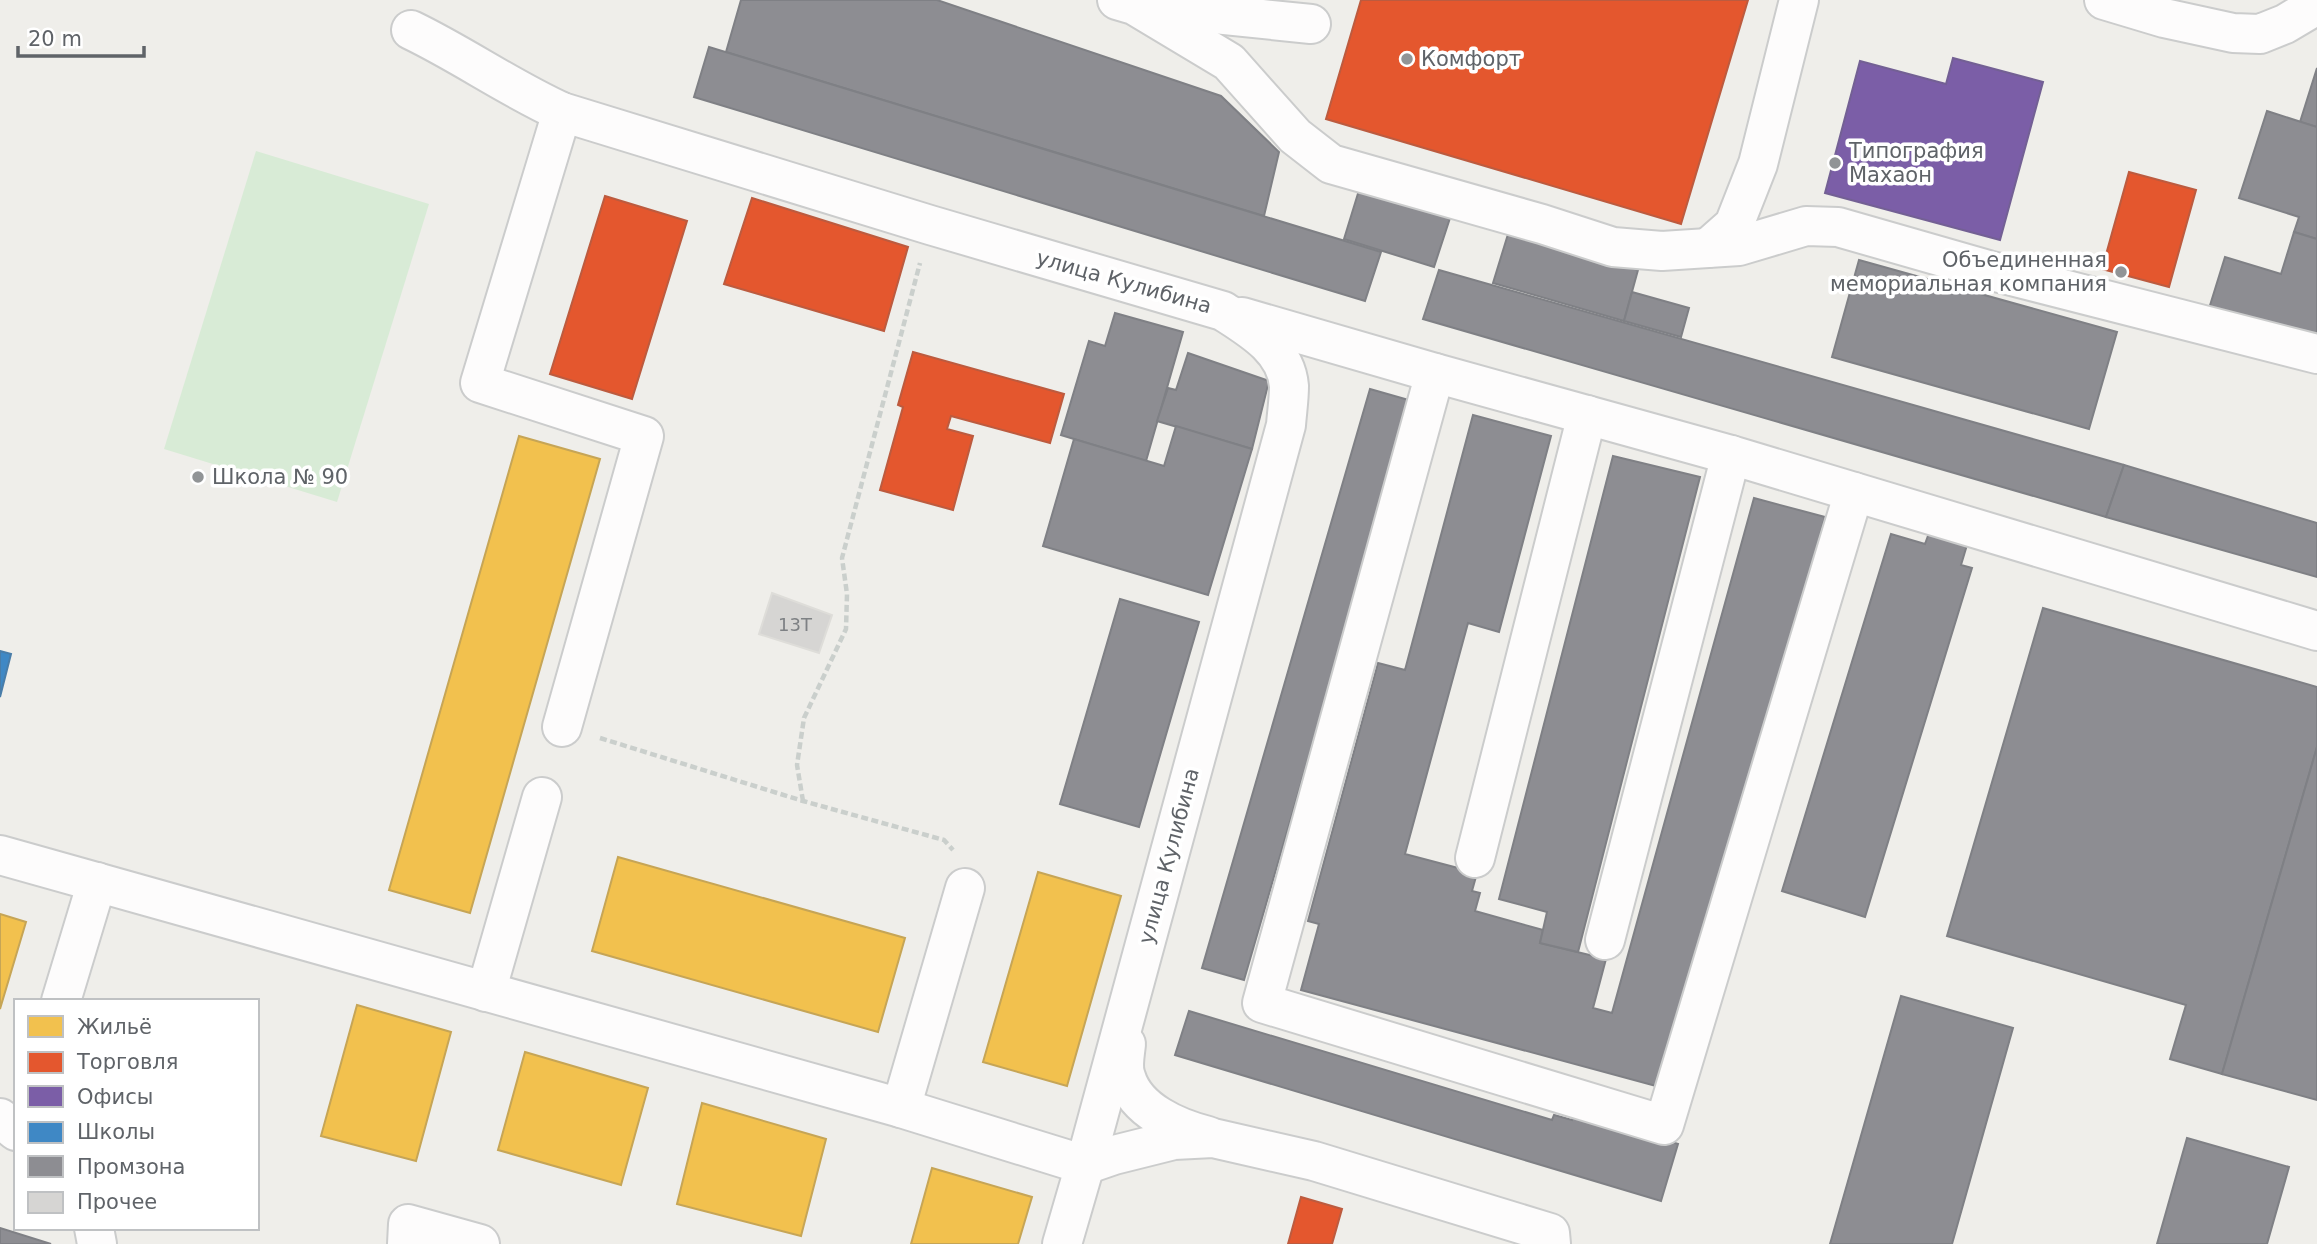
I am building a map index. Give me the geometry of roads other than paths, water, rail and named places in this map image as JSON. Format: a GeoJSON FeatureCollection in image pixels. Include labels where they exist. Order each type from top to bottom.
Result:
{"type":"FeatureCollection","features":[{"type":"Feature","properties":{"kind":"street"},"geometry":{"type":"LineString","coordinates":[[1708,248],[1734,225],[1758,164],[1799,0]]}},
{"type":"Feature","properties":{"kind":"street"},"geometry":{"type":"LineString","coordinates":[[2105,0],[2164,18],[2233,33],[2260,34],[2285,24],[2317,5]]}},
{"type":"Feature","properties":{"kind":"street"},"geometry":{"type":"LineString","coordinates":[[1126,3],[1229,62],[1295,136],[1331,164],[1613,247],[1662,251],[1739,246],[1806,226],[1838,227],[1988,270],[2317,354]]}},
{"type":"Feature","properties":{"kind":"street"},"geometry":{"type":"LineString","coordinates":[[1126,3],[1311,24]]}},
{"type":"Feature","properties":{"kind":"street","name":"улица Кулибина"},"geometry":{"type":"LineString","coordinates":[[411,30],[456,52],[528,97],[562,112],[930,225],[1223,311],[1259,334],[1281,359],[1289,385],[1286,425],[1086,1165],[1062,1244]]}},
{"type":"Feature","properties":{"kind":"street"},"geometry":{"type":"LineString","coordinates":[[562,112],[480,383],[644,436],[562,727]]}},
{"type":"Feature","properties":{"kind":"street"},"geometry":{"type":"LineString","coordinates":[[1223,311],[1434,373],[1731,455],[2317,631]]}},
{"type":"Feature","properties":{"kind":"street"},"geometry":{"type":"LineString","coordinates":[[1434,373],[1262,1003],[1664,1125],[1854,492]]}},
{"type":"Feature","properties":{"kind":"street"},"geometry":{"type":"LineString","coordinates":[[1475,858],[1587,415]]}},
{"type":"Feature","properties":{"kind":"street"},"geometry":{"type":"LineString","coordinates":[[1605,940],[1731,455]]}},
{"type":"Feature","properties":{"kind":"street"},"geometry":{"type":"LineString","coordinates":[[486,992],[542,797]]}},
{"type":"Feature","properties":{"kind":"street"},"geometry":{"type":"LineString","coordinates":[[0,855],[901,1108],[1086,1165],[1127,1151],[1174,1140],[1213,1138]]}},
{"type":"Feature","properties":{"kind":"street"},"geometry":{"type":"LineString","coordinates":[[62,999],[97,882]]}},
{"type":"Feature","properties":{"kind":"street"},"geometry":{"type":"LineString","coordinates":[[901,1108],[965,888]]}},
{"type":"Feature","properties":{"kind":"street"},"geometry":{"type":"LineString","coordinates":[[1131,994],[1124,1074],[1132,1092],[1166,1120],[1186,1130],[1213,1138],[1314,1161],[1550,1233],[1551,1244]]}},
{"type":"Feature","properties":{"kind":"street"},"geometry":{"type":"LineString","coordinates":[[0,1118],[14,1129]]}},
{"type":"Feature","properties":{"kind":"street"},"geometry":{"type":"LineString","coordinates":[[407,1244],[408,1224],[480,1244]]}},
{"type":"Feature","properties":{"kind":"place","name":"Комфорт"},"geometry":{"type":"Point","coordinates":[1407,59]}},
{"type":"Feature","properties":{"kind":"place","name":"Типография Махаон"},"geometry":{"type":"Point","coordinates":[1835,163]}},
{"type":"Feature","properties":{"kind":"place","name":"Объединенная мемориальная компания"},"geometry":{"type":"Point","coordinates":[2121,272]}},
{"type":"Feature","properties":{"kind":"place","name":"Школа № 90"},"geometry":{"type":"Point","coordinates":[198,477]}}]}
